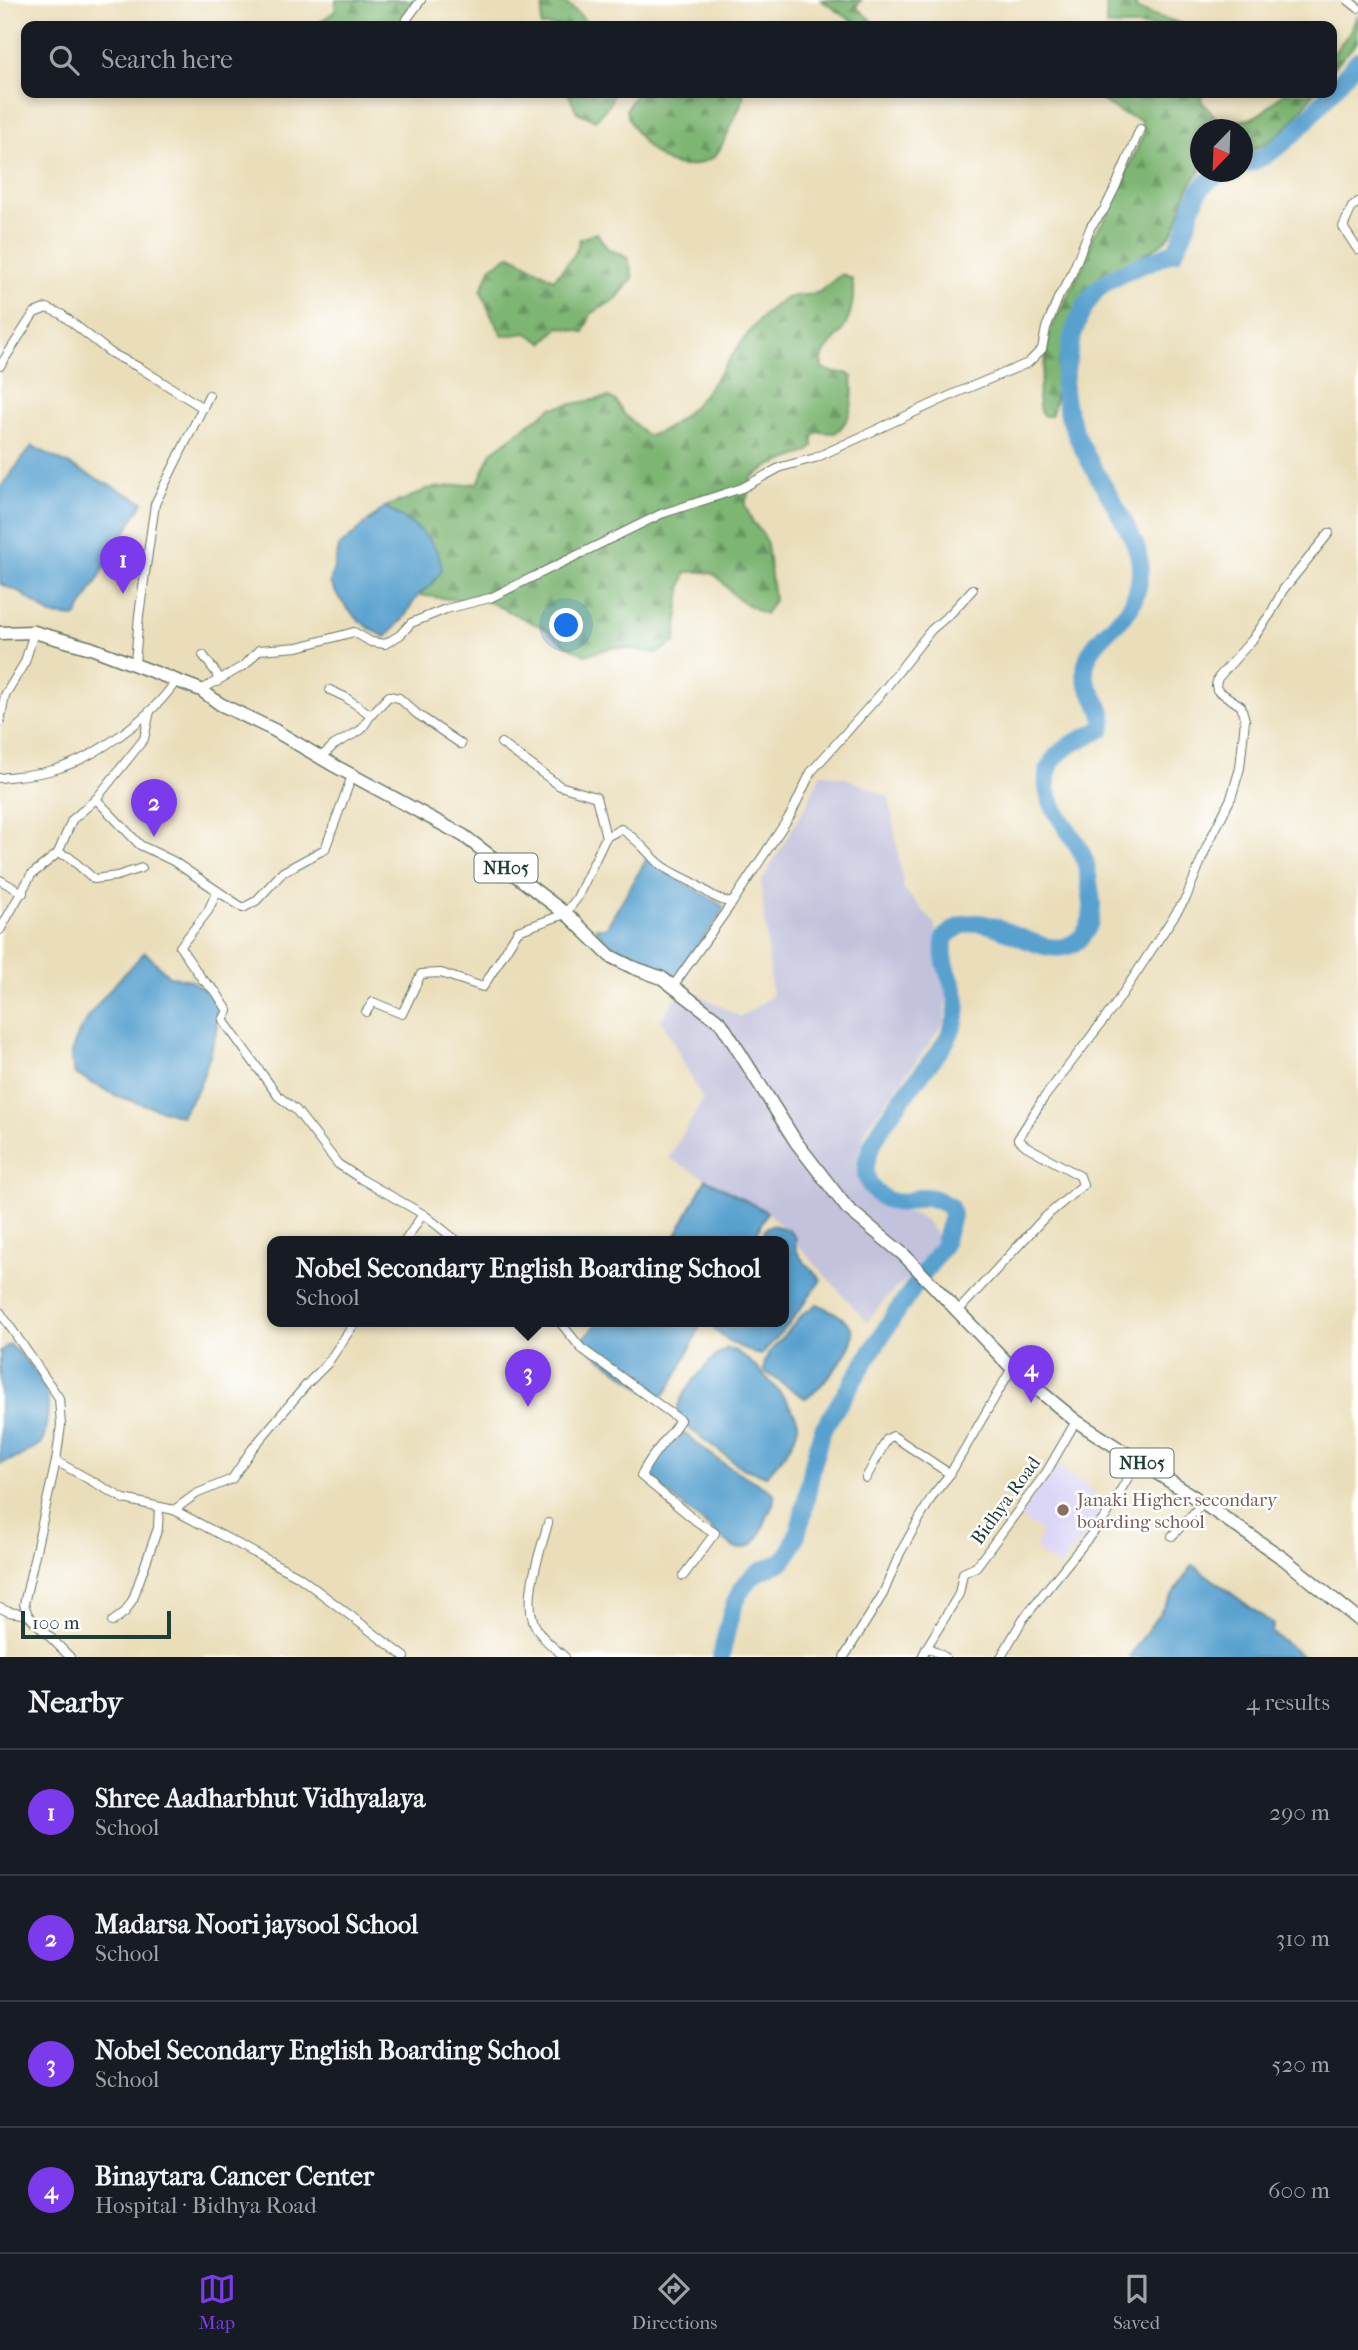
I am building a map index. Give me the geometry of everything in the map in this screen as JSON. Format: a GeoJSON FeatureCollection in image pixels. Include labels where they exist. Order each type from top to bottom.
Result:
{"type":"FeatureCollection","features":[{"type":"Feature","properties":{"kind":"main road","name":"NH05"},"geometry":{"type":"LineString","coordinates":[[1,636],[34,632],[135,663],[201,691],[220,704],[274,730],[352,776],[464,836],[565,914],[610,956],[662,978],[721,1023],[796,1142],[847,1208],[904,1255],[1012,1368],[1076,1421],[1284,1559],[1358,1619]]}},
{"type":"Feature","properties":{"kind":"street"},"geometry":{"type":"LineString","coordinates":[[407,19],[421,0]]}},
{"type":"Feature","properties":{"kind":"street"},"geometry":{"type":"LineString","coordinates":[[1348,0],[1358,8]]}},
{"type":"Feature","properties":{"kind":"street"},"geometry":{"type":"LineString","coordinates":[[201,691],[245,665],[259,650],[298,647],[354,632],[371,642],[385,644],[400,635],[411,623],[446,609],[489,598],[662,513],[743,488],[781,467],[815,458],[968,387],[1028,363],[1042,349],[1046,328],[1059,296],[1070,278],[1091,226],[1110,199],[1140,129]]}},
{"type":"Feature","properties":{"kind":"street"},"geometry":{"type":"LineString","coordinates":[[1358,202],[1352,207],[1343,227],[1358,250]]}},
{"type":"Feature","properties":{"kind":"street"},"geometry":{"type":"LineString","coordinates":[[0,366],[34,313],[47,308],[61,314],[111,354],[140,368],[203,408]]}},
{"type":"Feature","properties":{"kind":"street"},"geometry":{"type":"LineString","coordinates":[[135,663],[155,504],[209,396]]}},
{"type":"Feature","properties":{"kind":"street"},"geometry":{"type":"LineString","coordinates":[[958,1311],[1044,1218],[1083,1185],[1080,1176],[1018,1139],[1043,1099],[1113,1008],[1186,898],[1207,846],[1231,798],[1242,751],[1245,720],[1241,706],[1217,690],[1218,678],[1252,640],[1283,590],[1329,533]]}},
{"type":"Feature","properties":{"kind":"street"},"geometry":{"type":"LineString","coordinates":[[673,986],[791,814],[811,772],[884,690],[931,631],[972,589]]}},
{"type":"Feature","properties":{"kind":"street"},"geometry":{"type":"LineString","coordinates":[[0,722],[5,695],[24,662],[34,632]]}},
{"type":"Feature","properties":{"kind":"street"},"geometry":{"type":"LineString","coordinates":[[202,655],[218,674],[217,682]]}},
{"type":"Feature","properties":{"kind":"street"},"geometry":{"type":"LineString","coordinates":[[0,779],[48,772],[74,763],[99,749],[150,711],[165,698],[176,681]]}},
{"type":"Feature","properties":{"kind":"street"},"geometry":{"type":"LineString","coordinates":[[330,690],[371,715]]}},
{"type":"Feature","properties":{"kind":"street"},"geometry":{"type":"LineString","coordinates":[[320,758],[334,745],[361,730],[389,696],[399,698],[417,714],[461,744]]}},
{"type":"Feature","properties":{"kind":"street"},"geometry":{"type":"LineString","coordinates":[[0,930],[31,875],[58,853],[72,820],[96,799],[144,739],[150,711]]}},
{"type":"Feature","properties":{"kind":"street"},"geometry":{"type":"LineString","coordinates":[[501,743],[560,786],[596,797],[607,837]]}},
{"type":"Feature","properties":{"kind":"street"},"geometry":{"type":"LineString","coordinates":[[96,799],[140,845],[173,861],[243,908],[256,901],[284,872],[325,849],[352,776]]}},
{"type":"Feature","properties":{"kind":"street"},"geometry":{"type":"LineString","coordinates":[[366,1012],[373,1002],[402,1014],[421,974],[441,973],[484,987],[519,931],[565,914],[577,898],[607,837],[621,830],[633,836],[657,861],[678,877],[691,882],[720,901],[732,903]]}},
{"type":"Feature","properties":{"kind":"street"},"geometry":{"type":"LineString","coordinates":[[58,853],[69,857],[94,880],[117,877],[142,868]]}},
{"type":"Feature","properties":{"kind":"street"},"geometry":{"type":"LineString","coordinates":[[0,880],[23,892]]}},
{"type":"Feature","properties":{"kind":"street"},"geometry":{"type":"LineString","coordinates":[[217,891],[208,911],[180,947],[228,1011],[223,1020],[278,1096],[311,1126],[338,1164],[361,1180],[423,1214],[451,1236]]}},
{"type":"Feature","properties":{"kind":"street"},"geometry":{"type":"LineString","coordinates":[[408,1236],[423,1214]]}},
{"type":"Feature","properties":{"kind":"street"},"geometry":{"type":"LineString","coordinates":[[0,1312],[59,1398],[61,1425],[57,1461],[24,1604],[28,1615],[70,1657]]}},
{"type":"Feature","properties":{"kind":"street"},"geometry":{"type":"LineString","coordinates":[[174,1510],[196,1494],[232,1479],[252,1449],[327,1364],[352,1327]]}},
{"type":"Feature","properties":{"kind":"street"},"geometry":{"type":"LineString","coordinates":[[564,1327],[589,1354],[680,1420],[647,1462],[642,1476],[696,1521],[715,1533],[683,1576]]}},
{"type":"Feature","properties":{"kind":"street"},"geometry":{"type":"LineString","coordinates":[[844,1657],[883,1594],[900,1553],[933,1495],[950,1474],[1012,1368]]}},
{"type":"Feature","properties":{"kind":"street","name":"Bidhya Road"},"geometry":{"type":"LineString","coordinates":[[927,1647],[959,1594],[963,1573],[976,1567],[1046,1473],[1076,1421]]}},
{"type":"Feature","properties":{"kind":"street"},"geometry":{"type":"LineString","coordinates":[[866,1478],[887,1439],[893,1436],[950,1474]]}},
{"type":"Feature","properties":{"kind":"street"},"geometry":{"type":"LineString","coordinates":[[1001,1657],[1023,1619],[1106,1516],[1138,1460]]}},
{"type":"Feature","properties":{"kind":"street"},"geometry":{"type":"LineString","coordinates":[[57,1461],[124,1499],[174,1510],[298,1576],[405,1657]]}},
{"type":"Feature","properties":{"kind":"street"},"geometry":{"type":"LineString","coordinates":[[1172,1535],[1203,1503]]}},
{"type":"Feature","properties":{"kind":"street"},"geometry":{"type":"LineString","coordinates":[[112,1622],[125,1612],[133,1600],[158,1528],[159,1507]]}},
{"type":"Feature","properties":{"kind":"street"},"geometry":{"type":"LineString","coordinates":[[548,1523],[530,1598],[532,1618],[536,1628],[565,1657]]}},
{"type":"Feature","properties":{"kind":"street"},"geometry":{"type":"LineString","coordinates":[[0,1608],[28,1615]]}},
{"type":"Feature","properties":{"kind":"street"},"geometry":{"type":"LineString","coordinates":[[922,1657],[927,1647],[945,1657]]}},
{"type":"Feature","properties":{"kind":"shaded area"},"geometry":{"type":"Polygon","coordinates":[[[821,773],[846,778],[889,797],[904,889],[935,924],[947,995],[944,1023],[867,1127],[855,1167],[880,1201],[925,1219],[941,1241],[937,1251],[886,1298],[867,1322],[769,1213],[669,1158],[703,1100],[661,1019],[684,987],[741,1017],[772,996],[761,882],[807,804],[821,773]]]}},
{"type":"Feature","properties":{"kind":"shaded area","name":"Janaki Higher secondary boarding school"},"geometry":{"type":"Polygon","coordinates":[[[1056,1464],[1106,1502],[1096,1521],[1059,1568],[1036,1550],[1041,1531],[1019,1517],[1056,1464]]]}},
{"type":"Feature","properties":{"kind":"green space"},"geometry":{"type":"Polygon","coordinates":[[[336,0],[415,0],[400,21],[322,21],[335,11],[336,0]]]}},
{"type":"Feature","properties":{"kind":"green space"},"geometry":{"type":"Polygon","coordinates":[[[551,0],[562,2],[584,21],[541,21],[543,4],[551,0]]]}},
{"type":"Feature","properties":{"kind":"green space"},"geometry":{"type":"Polygon","coordinates":[[[821,0],[861,0],[856,7],[871,20],[852,21],[821,0]]]}},
{"type":"Feature","properties":{"kind":"green space"},"geometry":{"type":"Polygon","coordinates":[[[1107,0],[1136,0],[1136,9],[1173,21],[1106,21],[1107,0]]]}},
{"type":"Feature","properties":{"kind":"green space"},"geometry":{"type":"Polygon","coordinates":[[[1358,15],[1358,41],[1337,64],[1337,49],[1358,15]]]}},
{"type":"Feature","properties":{"kind":"green space"},"geometry":{"type":"Polygon","coordinates":[[[570,98],[612,98],[595,120],[577,112],[570,98]]]}},
{"type":"Feature","properties":{"kind":"green space"},"geometry":{"type":"Polygon","coordinates":[[[633,98],[744,98],[715,156],[688,166],[676,165],[654,153],[636,132],[626,110],[633,98]]]}},
{"type":"Feature","properties":{"kind":"green space"},"geometry":{"type":"Polygon","coordinates":[[[1098,98],[1202,98],[1217,119],[1190,119],[1190,182],[1192,182],[1171,234],[1156,248],[1102,278],[1088,291],[1071,323],[1063,347],[1051,416],[1044,416],[1040,411],[1038,397],[1051,328],[1089,254],[1092,236],[1106,218],[1143,135],[1141,120],[1121,113],[1098,98]]]}},
{"type":"Feature","properties":{"kind":"green space"},"geometry":{"type":"Polygon","coordinates":[[[1278,98],[1310,98],[1284,130],[1253,150],[1253,119],[1248,119],[1255,117],[1278,98]]]}},
{"type":"Feature","properties":{"kind":"green space"},"geometry":{"type":"Polygon","coordinates":[[[597,233],[607,248],[628,258],[633,278],[616,299],[591,314],[584,332],[559,327],[543,343],[527,333],[503,336],[481,291],[491,267],[511,255],[554,279],[575,254],[580,239],[597,233]]]}},
{"type":"Feature","properties":{"kind":"green space"},"geometry":{"type":"Polygon","coordinates":[[[842,274],[852,279],[852,307],[844,328],[824,352],[822,368],[835,373],[847,373],[852,377],[853,393],[849,415],[835,433],[818,432],[813,437],[813,446],[808,452],[772,465],[752,477],[745,505],[767,544],[774,600],[765,614],[739,600],[712,573],[686,572],[680,598],[676,642],[657,653],[615,647],[585,655],[544,628],[474,595],[457,600],[418,595],[431,585],[407,520],[385,507],[426,489],[478,483],[492,452],[551,408],[609,397],[616,401],[623,413],[647,436],[665,429],[682,418],[697,402],[769,310],[790,297],[817,293],[842,274]]]}},
{"type":"Feature","properties":{"kind":"water"},"geometry":{"type":"Polygon","coordinates":[[[32,446],[143,502],[76,617],[51,615],[18,591],[0,584],[0,488],[32,446]]]}},
{"type":"Feature","properties":{"kind":"water"},"geometry":{"type":"Polygon","coordinates":[[[385,507],[422,532],[435,549],[442,570],[431,585],[418,595],[403,619],[386,637],[353,615],[330,583],[339,547],[385,507]]]}},
{"type":"Feature","properties":{"kind":"water"},"geometry":{"type":"Polygon","coordinates":[[[649,855],[652,863],[723,906],[723,911],[680,971],[667,976],[616,957],[595,928],[606,928],[649,855]]]}},
{"type":"Feature","properties":{"kind":"water"},"geometry":{"type":"Polygon","coordinates":[[[145,952],[169,976],[190,980],[207,992],[216,1004],[217,1028],[210,1055],[200,1085],[181,1116],[117,1096],[75,1074],[71,1061],[80,1030],[89,1016],[145,952]]]}},
{"type":"Feature","properties":{"kind":"water"},"geometry":{"type":"Polygon","coordinates":[[[706,1179],[767,1212],[755,1236],[676,1236],[706,1179]]]}},
{"type":"Feature","properties":{"kind":"water"},"geometry":{"type":"Polygon","coordinates":[[[772,1225],[788,1230],[796,1238],[799,1256],[821,1280],[789,1324],[789,1236],[761,1236],[767,1227],[772,1225]]]}},
{"type":"Feature","properties":{"kind":"water"},"geometry":{"type":"Polygon","coordinates":[[[817,1304],[846,1321],[853,1336],[837,1367],[805,1398],[764,1371],[765,1362],[768,1354],[803,1314],[817,1304]]]}},
{"type":"Feature","properties":{"kind":"water"},"geometry":{"type":"Polygon","coordinates":[[[594,1327],[698,1327],[684,1361],[663,1396],[646,1391],[586,1347],[584,1338],[594,1327]]]}},
{"type":"Feature","properties":{"kind":"water"},"geometry":{"type":"Polygon","coordinates":[[[713,1327],[786,1327],[761,1355],[739,1347],[713,1327]]]}},
{"type":"Feature","properties":{"kind":"water"},"geometry":{"type":"Polygon","coordinates":[[[9,1344],[41,1381],[48,1399],[48,1412],[43,1442],[21,1456],[0,1464],[0,1352],[9,1344]]]}},
{"type":"Feature","properties":{"kind":"water"},"geometry":{"type":"Polygon","coordinates":[[[728,1348],[736,1351],[770,1381],[797,1418],[798,1426],[793,1440],[766,1476],[742,1468],[685,1425],[677,1411],[697,1376],[728,1348]]]}},
{"type":"Feature","properties":{"kind":"water"},"geometry":{"type":"Polygon","coordinates":[[[681,1431],[721,1462],[774,1493],[773,1505],[753,1544],[741,1549],[734,1548],[648,1477],[654,1459],[681,1431]]]}},
{"type":"Feature","properties":{"kind":"water"},"geometry":{"type":"Polygon","coordinates":[[[1193,1565],[1273,1624],[1272,1633],[1304,1657],[1129,1657],[1193,1565]]]}},
{"type":"Feature","properties":{"kind":"waterway"},"geometry":{"type":"LineString","coordinates":[[1337,85],[1358,60]]}},
{"type":"Feature","properties":{"kind":"waterway"},"geometry":{"type":"LineString","coordinates":[[1253,161],[1269,154],[1291,136],[1326,98]]}},
{"type":"Feature","properties":{"kind":"waterway"},"geometry":{"type":"LineString","coordinates":[[721,1657],[728,1624],[741,1590],[756,1574],[785,1558],[795,1540],[823,1429],[895,1314],[943,1246],[952,1216],[950,1207],[928,1197],[899,1203],[889,1200],[879,1195],[869,1183],[866,1167],[881,1129],[939,1052],[955,1021],[956,996],[945,964],[945,936],[970,923],[987,924],[1044,946],[1058,948],[1071,944],[1083,935],[1088,926],[1092,905],[1085,862],[1079,847],[1051,802],[1047,779],[1050,766],[1059,753],[1102,729],[1100,707],[1085,678],[1087,661],[1094,646],[1131,606],[1139,582],[1140,564],[1131,536],[1072,425],[1067,409],[1065,376],[1073,334],[1080,316],[1095,292],[1122,273],[1174,253],[1199,191],[1208,182]]}},
{"type":"Feature","properties":{"kind":"place","name":"Shree Aadharbhut Vidhyalaya"},"geometry":{"type":"Point","coordinates":[123,594]}},
{"type":"Feature","properties":{"kind":"place","name":"Madarsa Noori jaysool School"},"geometry":{"type":"Point","coordinates":[154,837]}},
{"type":"Feature","properties":{"kind":"place","name":"Binaytara Cancer Center"},"geometry":{"type":"Point","coordinates":[1031,1403]}},
{"type":"Feature","properties":{"kind":"place","name":"Nobel Secondary English Boarding School"},"geometry":{"type":"Point","coordinates":[528,1407]}},
{"type":"Feature","properties":{"kind":"place","name":"Janaki Higher secondary boarding school"},"geometry":{"type":"Point","coordinates":[1063,1510]}}]}
